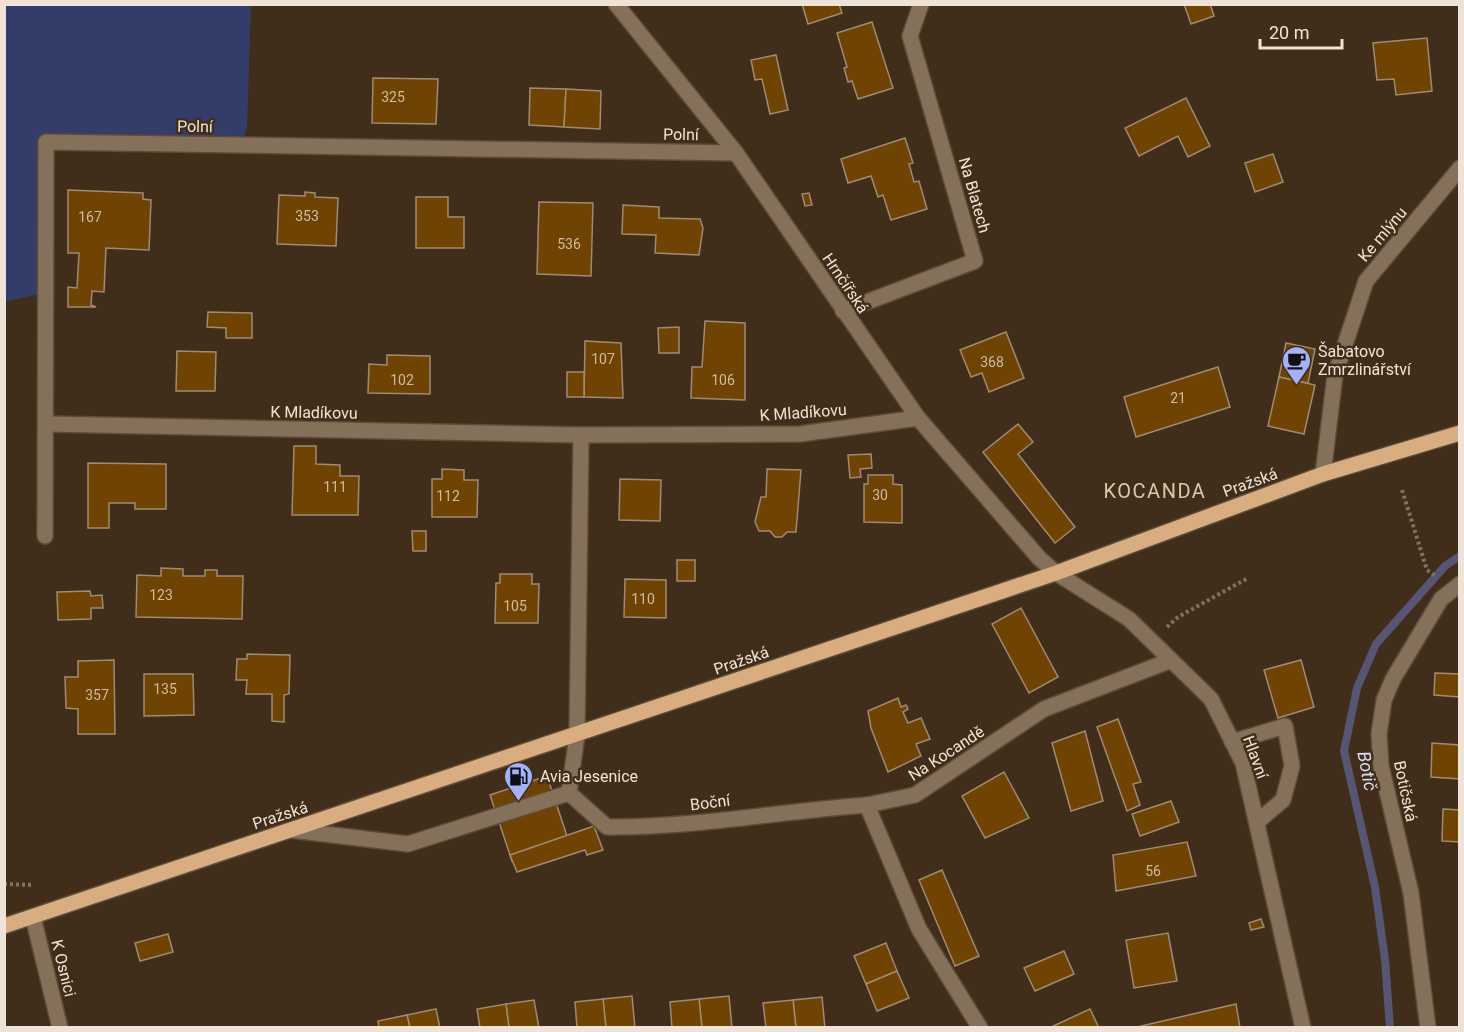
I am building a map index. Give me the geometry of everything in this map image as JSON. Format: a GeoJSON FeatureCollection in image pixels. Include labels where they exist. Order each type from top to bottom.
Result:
{"type":"FeatureCollection","features":[{"type":"Feature","properties":{"kind":"main road","name":"Pražská"},"geometry":{"type":"LineString","coordinates":[[4,926],[1056,573],[1323,474],[1460,433]]}},
{"type":"Feature","properties":{"kind":"street","name":"Hrnčířská"},"geometry":{"type":"LineString","coordinates":[[616,4],[736,153],[918,418],[1039,558],[1056,573]]}},
{"type":"Feature","properties":{"kind":"street","name":"Na Blatech"},"geometry":{"type":"LineString","coordinates":[[843,310],[975,261],[910,36],[921,4]]}},
{"type":"Feature","properties":{"kind":"street","name":"Polní"},"geometry":{"type":"LineString","coordinates":[[45,536],[46,142],[736,153]]}},
{"type":"Feature","properties":{"kind":"street","name":"Ke mlýnu"},"geometry":{"type":"LineString","coordinates":[[1323,474],[1335,375],[1366,281],[1460,168]]}},
{"type":"Feature","properties":{"kind":"street","name":"K Mladíkovu"},"geometry":{"type":"LineString","coordinates":[[47,424],[581,435],[800,434],[918,418]]}},
{"type":"Feature","properties":{"kind":"street"},"geometry":{"type":"LineString","coordinates":[[291,830],[408,844],[569,793],[577,735],[581,435]]}},
{"type":"Feature","properties":{"kind":"street","name":"Hlavní"},"geometry":{"type":"LineString","coordinates":[[1056,573],[1129,619],[1169,661],[1211,699],[1243,763],[1304,1028]]}},
{"type":"Feature","properties":{"kind":"street","name":"Botičská"},"geometry":{"type":"LineString","coordinates":[[1428,1028],[1411,893],[1381,766],[1379,734],[1384,700],[1393,680],[1441,599],[1460,584]]}},
{"type":"Feature","properties":{"kind":"street","name":"Na Kocandě"},"geometry":{"type":"LineString","coordinates":[[867,805],[915,795],[1044,709],[1169,661]]}},
{"type":"Feature","properties":{"kind":"street"},"geometry":{"type":"LineString","coordinates":[[1232,742],[1285,726],[1292,766],[1289,777],[1282,800],[1257,822]]}},
{"type":"Feature","properties":{"kind":"street","name":"Boční"},"geometry":{"type":"LineString","coordinates":[[569,793],[607,827],[646,828],[792,810],[867,805]]}},
{"type":"Feature","properties":{"kind":"street"},"geometry":{"type":"LineString","coordinates":[[867,805],[919,929],[980,1028]]}},
{"type":"Feature","properties":{"kind":"street","name":"K Osnici"},"geometry":{"type":"LineString","coordinates":[[33,917],[60,1028]]}},
{"type":"Feature","properties":{"kind":"path"},"geometry":{"type":"LineString","coordinates":[[1402,490],[1427,570]]}},
{"type":"Feature","properties":{"kind":"path"},"geometry":{"type":"LineString","coordinates":[[1152,643],[1178,617],[1248,578]]}},
{"type":"Feature","properties":{"kind":"path"},"geometry":{"type":"LineString","coordinates":[[4,884],[33,885]]}},
{"type":"Feature","properties":{"kind":"shaded area"},"geometry":{"type":"Polygon","coordinates":[[[4,5],[251,5],[247,127],[244,139],[58,134],[50,137],[38,162],[39,294],[5,302],[4,5]]]}},
{"type":"Feature","properties":{"kind":"building"},"geometry":{"type":"Polygon","coordinates":[[[802,4],[839,4],[842,13],[808,24],[802,4]]]}},
{"type":"Feature","properties":{"kind":"building"},"geometry":{"type":"Polygon","coordinates":[[[1184,4],[1210,4],[1214,16],[1191,24],[1184,4]]]}},
{"type":"Feature","properties":{"kind":"building"},"geometry":{"type":"Polygon","coordinates":[[[872,22],[893,88],[858,99],[852,81],[848,82],[844,68],[847,67],[837,33],[872,22]]]}},
{"type":"Feature","properties":{"kind":"building"},"geometry":{"type":"Polygon","coordinates":[[[1427,38],[1432,91],[1396,95],[1394,79],[1377,80],[1373,43],[1427,38]]]}},
{"type":"Feature","properties":{"kind":"building"},"geometry":{"type":"Polygon","coordinates":[[[776,55],[788,110],[770,114],[762,79],[755,80],[751,60],[776,55]]]}},
{"type":"Feature","properties":{"kind":"building"},"geometry":{"type":"Polygon","coordinates":[[[373,78],[438,79],[436,124],[372,123],[373,78]]]}},
{"type":"Feature","properties":{"kind":"building"},"geometry":{"type":"Polygon","coordinates":[[[530,88],[566,89],[564,127],[529,125],[530,88]]]}},
{"type":"Feature","properties":{"kind":"building"},"geometry":{"type":"Polygon","coordinates":[[[566,89],[601,91],[600,129],[564,127],[566,89]]]}},
{"type":"Feature","properties":{"kind":"building"},"geometry":{"type":"Polygon","coordinates":[[[1186,98],[1210,146],[1188,157],[1178,136],[1139,156],[1125,128],[1186,98]]]}},
{"type":"Feature","properties":{"kind":"building"},"geometry":{"type":"Polygon","coordinates":[[[905,138],[913,163],[909,164],[914,182],[919,181],[927,209],[891,220],[883,195],[878,197],[871,176],[848,183],[841,159],[905,138]]]}},
{"type":"Feature","properties":{"kind":"building"},"geometry":{"type":"Polygon","coordinates":[[[1273,154],[1283,182],[1255,192],[1245,163],[1273,154]]]}},
{"type":"Feature","properties":{"kind":"building"},"geometry":{"type":"Polygon","coordinates":[[[68,190],[143,193],[143,199],[151,200],[149,250],[106,248],[104,292],[92,291],[91,305],[96,307],[68,307],[68,287],[77,288],[79,253],[68,253],[68,190]]]}},
{"type":"Feature","properties":{"kind":"building"},"geometry":{"type":"Polygon","coordinates":[[[305,192],[315,193],[315,197],[338,198],[336,246],[277,244],[279,195],[305,196],[305,192]]]}},
{"type":"Feature","properties":{"kind":"building"},"geometry":{"type":"Polygon","coordinates":[[[809,193],[812,205],[805,206],[802,194],[809,193]]]}},
{"type":"Feature","properties":{"kind":"building"},"geometry":{"type":"Polygon","coordinates":[[[416,197],[448,197],[448,217],[464,217],[464,248],[416,248],[416,197]]]}},
{"type":"Feature","properties":{"kind":"building"},"geometry":{"type":"Polygon","coordinates":[[[539,202],[593,203],[591,276],[537,274],[539,202]]]}},
{"type":"Feature","properties":{"kind":"building"},"geometry":{"type":"Polygon","coordinates":[[[623,205],[659,207],[659,218],[700,219],[703,228],[699,255],[655,253],[656,235],[622,234],[623,205]]]}},
{"type":"Feature","properties":{"kind":"building"},"geometry":{"type":"Polygon","coordinates":[[[208,312],[252,313],[252,338],[226,338],[226,328],[207,327],[208,312]]]}},
{"type":"Feature","properties":{"kind":"building"},"geometry":{"type":"Polygon","coordinates":[[[705,321],[745,323],[745,400],[691,398],[692,367],[702,367],[705,321]]]}},
{"type":"Feature","properties":{"kind":"building"},"geometry":{"type":"Polygon","coordinates":[[[679,327],[679,353],[659,353],[658,328],[679,327]]]}},
{"type":"Feature","properties":{"kind":"building"},"geometry":{"type":"Polygon","coordinates":[[[1006,332],[1024,378],[989,392],[982,373],[971,377],[960,350],[1006,332]]]}},
{"type":"Feature","properties":{"kind":"building"},"geometry":{"type":"Polygon","coordinates":[[[585,341],[621,343],[623,398],[584,397],[585,341]]]}},
{"type":"Feature","properties":{"kind":"building"},"geometry":{"type":"Polygon","coordinates":[[[1286,343],[1315,349],[1308,383],[1279,377],[1286,343]]]}},
{"type":"Feature","properties":{"kind":"building"},"geometry":{"type":"Polygon","coordinates":[[[177,351],[216,352],[215,391],[176,391],[177,351]]]}},
{"type":"Feature","properties":{"kind":"building"},"geometry":{"type":"Polygon","coordinates":[[[387,355],[430,356],[430,394],[368,393],[369,364],[387,365],[387,355]]]}},
{"type":"Feature","properties":{"kind":"building"},"geometry":{"type":"Polygon","coordinates":[[[1218,367],[1230,407],[1136,437],[1124,397],[1218,367]]]}},
{"type":"Feature","properties":{"kind":"building"},"geometry":{"type":"Polygon","coordinates":[[[567,372],[584,372],[584,397],[567,397],[567,372]]]}},
{"type":"Feature","properties":{"kind":"building"},"geometry":{"type":"Polygon","coordinates":[[[1279,377],[1315,385],[1304,434],[1268,426],[1279,377]]]}},
{"type":"Feature","properties":{"kind":"building"},"geometry":{"type":"Polygon","coordinates":[[[1018,424],[1033,442],[1018,454],[1075,527],[1055,543],[983,452],[1018,424]]]}},
{"type":"Feature","properties":{"kind":"building"},"geometry":{"type":"Polygon","coordinates":[[[294,446],[316,446],[316,464],[340,465],[340,476],[359,476],[358,515],[292,515],[294,446]]]}},
{"type":"Feature","properties":{"kind":"building"},"geometry":{"type":"Polygon","coordinates":[[[871,454],[872,468],[860,469],[861,477],[850,478],[848,455],[871,454]]]}},
{"type":"Feature","properties":{"kind":"building"},"geometry":{"type":"Polygon","coordinates":[[[88,463],[166,464],[166,509],[135,509],[135,503],[109,503],[109,528],[88,528],[88,463]]]}},
{"type":"Feature","properties":{"kind":"building"},"geometry":{"type":"Polygon","coordinates":[[[442,469],[464,470],[464,480],[478,480],[477,517],[432,517],[432,479],[442,479],[442,469]]]}},
{"type":"Feature","properties":{"kind":"building"},"geometry":{"type":"Polygon","coordinates":[[[767,469],[801,470],[796,532],[787,532],[782,537],[775,537],[770,531],[759,531],[755,522],[761,497],[766,497],[767,469]]]}},
{"type":"Feature","properties":{"kind":"building"},"geometry":{"type":"Polygon","coordinates":[[[868,475],[893,475],[893,484],[902,485],[902,523],[864,522],[864,484],[868,484],[868,475]]]}},
{"type":"Feature","properties":{"kind":"building"},"geometry":{"type":"Polygon","coordinates":[[[620,479],[661,480],[660,521],[619,520],[620,479]]]}},
{"type":"Feature","properties":{"kind":"building"},"geometry":{"type":"Polygon","coordinates":[[[412,531],[426,531],[426,551],[413,551],[412,531]]]}},
{"type":"Feature","properties":{"kind":"building"},"geometry":{"type":"Polygon","coordinates":[[[677,560],[695,560],[695,581],[677,581],[677,560]]]}},
{"type":"Feature","properties":{"kind":"building"},"geometry":{"type":"Polygon","coordinates":[[[161,568],[183,569],[183,576],[205,576],[205,570],[217,570],[217,576],[243,576],[242,619],[136,617],[137,575],[161,576],[161,568]]]}},
{"type":"Feature","properties":{"kind":"building"},"geometry":{"type":"Polygon","coordinates":[[[500,574],[532,574],[532,584],[539,584],[538,623],[495,623],[496,583],[500,583],[500,574]]]}},
{"type":"Feature","properties":{"kind":"building"},"geometry":{"type":"Polygon","coordinates":[[[625,579],[666,580],[666,618],[624,617],[625,579]]]}},
{"type":"Feature","properties":{"kind":"building"},"geometry":{"type":"Polygon","coordinates":[[[90,591],[91,596],[102,595],[103,608],[91,608],[91,619],[58,620],[57,592],[90,591]]]}},
{"type":"Feature","properties":{"kind":"building"},"geometry":{"type":"Polygon","coordinates":[[[1021,608],[1058,677],[1029,693],[992,624],[1021,608]]]}},
{"type":"Feature","properties":{"kind":"building"},"geometry":{"type":"Polygon","coordinates":[[[247,654],[290,655],[289,694],[284,695],[284,722],[272,721],[272,694],[246,694],[247,680],[236,680],[237,659],[247,659],[247,654]]]}},
{"type":"Feature","properties":{"kind":"building"},"geometry":{"type":"Polygon","coordinates":[[[114,660],[115,734],[78,734],[78,709],[66,708],[65,677],[78,677],[78,661],[114,660]]]}},
{"type":"Feature","properties":{"kind":"building"},"geometry":{"type":"Polygon","coordinates":[[[1301,660],[1314,707],[1278,718],[1264,670],[1301,660]]]}},
{"type":"Feature","properties":{"kind":"building"},"geometry":{"type":"Polygon","coordinates":[[[1435,673],[1460,674],[1460,697],[1434,695],[1435,673]]]}},
{"type":"Feature","properties":{"kind":"building"},"geometry":{"type":"Polygon","coordinates":[[[144,674],[193,674],[194,715],[144,716],[144,674]]]}},
{"type":"Feature","properties":{"kind":"building"},"geometry":{"type":"Polygon","coordinates":[[[898,698],[901,707],[906,705],[908,709],[903,712],[908,723],[921,718],[930,739],[916,744],[921,756],[888,772],[871,728],[868,711],[898,698]]]}},
{"type":"Feature","properties":{"kind":"building"},"geometry":{"type":"Polygon","coordinates":[[[1118,719],[1141,782],[1133,784],[1140,805],[1127,811],[1097,727],[1118,719]]]}},
{"type":"Feature","properties":{"kind":"building"},"geometry":{"type":"Polygon","coordinates":[[[1085,731],[1103,801],[1071,811],[1052,743],[1085,731]]]}},
{"type":"Feature","properties":{"kind":"building"},"geometry":{"type":"Polygon","coordinates":[[[1432,743],[1460,745],[1460,779],[1431,777],[1432,743]]]}},
{"type":"Feature","properties":{"kind":"building"},"geometry":{"type":"Polygon","coordinates":[[[1004,772],[1029,818],[985,838],[962,796],[1004,772]]]}},
{"type":"Feature","properties":{"kind":"building"},"geometry":{"type":"Polygon","coordinates":[[[547,776],[569,842],[512,861],[490,795],[547,776]]]}},
{"type":"Feature","properties":{"kind":"building"},"geometry":{"type":"Polygon","coordinates":[[[1171,801],[1179,822],[1140,836],[1132,814],[1171,801]]]}},
{"type":"Feature","properties":{"kind":"building"},"geometry":{"type":"Polygon","coordinates":[[[1443,809],[1460,810],[1460,842],[1442,841],[1443,809]]]}},
{"type":"Feature","properties":{"kind":"building"},"geometry":{"type":"Polygon","coordinates":[[[594,826],[603,850],[587,855],[585,850],[517,872],[510,855],[594,826]]]}},
{"type":"Feature","properties":{"kind":"building"},"geometry":{"type":"Polygon","coordinates":[[[1187,842],[1196,876],[1116,891],[1113,855],[1187,842]]]}},
{"type":"Feature","properties":{"kind":"building"},"geometry":{"type":"Polygon","coordinates":[[[942,870],[979,956],[955,966],[919,880],[942,870]]]}},
{"type":"Feature","properties":{"kind":"building"},"geometry":{"type":"Polygon","coordinates":[[[1261,919],[1264,927],[1251,930],[1249,923],[1261,919]]]}},
{"type":"Feature","properties":{"kind":"building"},"geometry":{"type":"Polygon","coordinates":[[[1168,933],[1177,981],[1134,988],[1126,940],[1168,933]]]}},
{"type":"Feature","properties":{"kind":"building"},"geometry":{"type":"Polygon","coordinates":[[[168,934],[173,952],[140,961],[135,943],[168,934]]]}},
{"type":"Feature","properties":{"kind":"building"},"geometry":{"type":"Polygon","coordinates":[[[886,943],[897,971],[866,984],[854,956],[886,943]]]}},
{"type":"Feature","properties":{"kind":"building"},"geometry":{"type":"Polygon","coordinates":[[[1064,951],[1074,974],[1035,991],[1024,968],[1064,951]]]}},
{"type":"Feature","properties":{"kind":"building"},"geometry":{"type":"Polygon","coordinates":[[[897,971],[909,998],[877,1011],[866,984],[897,971]]]}},
{"type":"Feature","properties":{"kind":"building"},"geometry":{"type":"Polygon","coordinates":[[[632,996],[635,1028],[606,1028],[603,999],[632,996]]]}},
{"type":"Feature","properties":{"kind":"building"},"geometry":{"type":"Polygon","coordinates":[[[729,996],[732,1028],[702,1028],[699,999],[729,996]]]}},
{"type":"Feature","properties":{"kind":"building"},"geometry":{"type":"Polygon","coordinates":[[[822,997],[825,1028],[796,1028],[793,1000],[822,997]]]}},
{"type":"Feature","properties":{"kind":"building"},"geometry":{"type":"Polygon","coordinates":[[[603,999],[606,1028],[577,1028],[575,1002],[603,999]]]}},
{"type":"Feature","properties":{"kind":"building"},"geometry":{"type":"Polygon","coordinates":[[[699,999],[702,1028],[672,1028],[670,1002],[699,999]]]}},
{"type":"Feature","properties":{"kind":"building"},"geometry":{"type":"Polygon","coordinates":[[[534,1000],[539,1028],[509,1028],[506,1004],[534,1000]]]}},
{"type":"Feature","properties":{"kind":"building"},"geometry":{"type":"Polygon","coordinates":[[[793,1000],[796,1028],[766,1028],[763,1003],[793,1000]]]}},
{"type":"Feature","properties":{"kind":"building"},"geometry":{"type":"Polygon","coordinates":[[[506,1004],[509,1028],[480,1028],[477,1009],[506,1004]]]}},
{"type":"Feature","properties":{"kind":"building"},"geometry":{"type":"Polygon","coordinates":[[[1236,1004],[1240,1028],[1137,1027],[1236,1004]]]}},
{"type":"Feature","properties":{"kind":"building"},"geometry":{"type":"Polygon","coordinates":[[[436,1009],[440,1028],[410,1028],[407,1015],[436,1009]]]}},
{"type":"Feature","properties":{"kind":"building"},"geometry":{"type":"Polygon","coordinates":[[[1090,1009],[1099,1028],[1049,1028],[1090,1009]]]}},
{"type":"Feature","properties":{"kind":"building"},"geometry":{"type":"Polygon","coordinates":[[[407,1015],[410,1028],[379,1028],[378,1021],[407,1015]]]}},
{"type":"Feature","properties":{"kind":"waterway","name":"Botič"},"geometry":{"type":"LineString","coordinates":[[1390,1028],[1385,960],[1375,887],[1344,751],[1357,688],[1376,644],[1445,566],[1460,556]]}},
{"type":"Feature","properties":{"kind":"place","name":"Šabatovo Zmrzlinářství"},"geometry":{"type":"Point","coordinates":[1297,386]}},
{"type":"Feature","properties":{"kind":"place","name":"Avia Jesenice"},"geometry":{"type":"Point","coordinates":[519,802]}},
{"type":"Feature","properties":{"kind":"district","name":"KOCANDA"},"geometry":{"type":"Point","coordinates":[1155,491]}}]}
